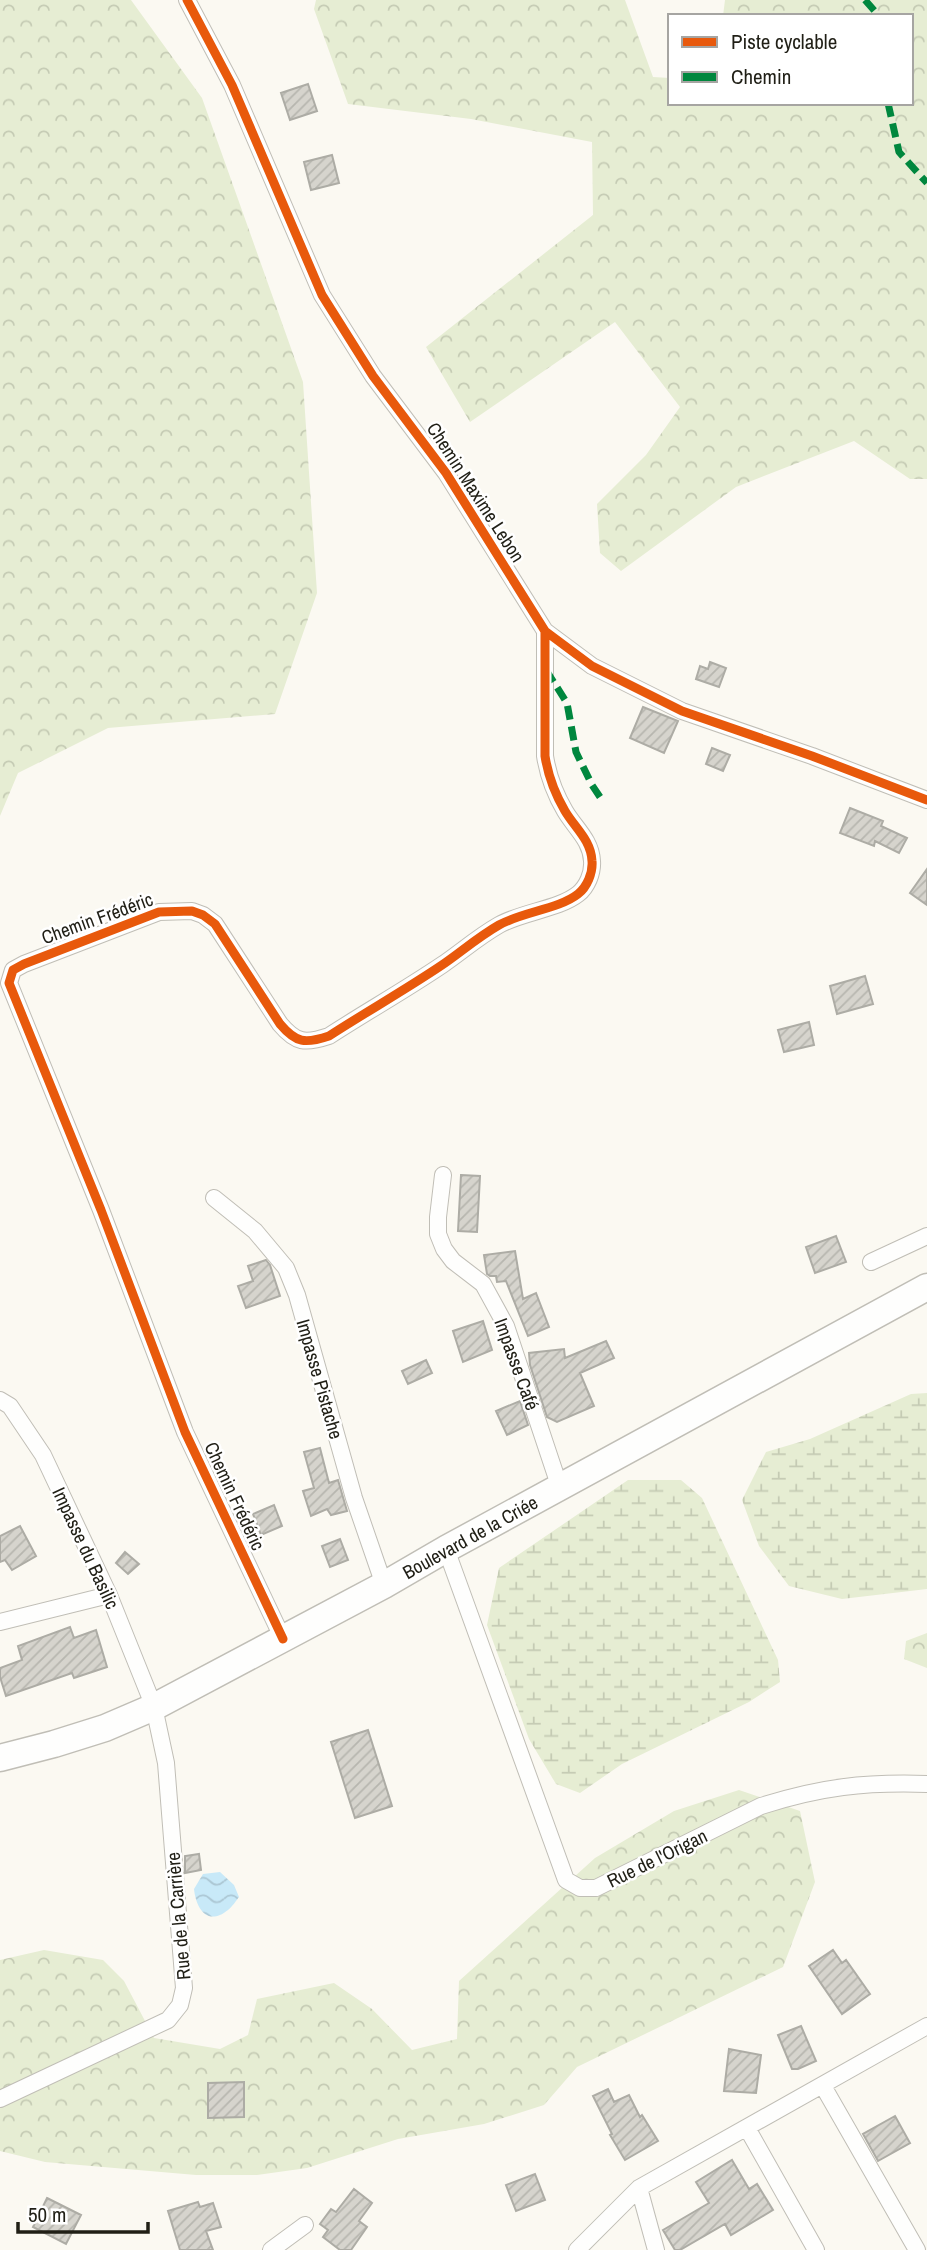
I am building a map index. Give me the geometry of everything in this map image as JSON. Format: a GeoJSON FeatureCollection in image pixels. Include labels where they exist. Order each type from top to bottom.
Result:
{"type":"FeatureCollection","features":[{"type":"Feature","properties":{"kind":"main road","name":"Boulevard de la Criée"},"geometry":{"type":"LineString","coordinates":[[0,1758],[105,1728],[154,1707],[384,1586],[446,1549],[927,1287]]}},
{"type":"Feature","properties":{"kind":"street","name":"Chemin Maxime Lebon"},"geometry":{"type":"LineString","coordinates":[[187,0],[232,85],[322,295],[373,376],[446,473],[545,631],[592,666],[682,711],[927,800]]}},
{"type":"Feature","properties":{"kind":"street","name":"Chemin Frédéric"},"geometry":{"type":"LineString","coordinates":[[283,1639],[185,1432],[100,1210],[10,989],[9,977],[13,970],[24,964],[141,918],[159,912],[192,911],[215,924],[289,1036],[312,1042],[329,1036],[441,966],[500,924],[569,900],[586,885],[593,863],[589,845],[565,811],[548,774],[545,740],[545,631]]}},
{"type":"Feature","properties":{"kind":"street","name":"Impasse Café"},"geometry":{"type":"LineString","coordinates":[[443,1175],[438,1217],[439,1234],[444,1249],[453,1261],[483,1284],[506,1326],[560,1488]]}},
{"type":"Feature","properties":{"kind":"street","name":"Impasse Pistache"},"geometry":{"type":"LineString","coordinates":[[215,1198],[255,1231],[286,1268],[297,1295],[354,1498],[384,1586]]}},
{"type":"Feature","properties":{"kind":"street"},"geometry":{"type":"LineString","coordinates":[[871,1262],[927,1236]]}},
{"type":"Feature","properties":{"kind":"street","name":"Impasse du Basilic"},"geometry":{"type":"LineString","coordinates":[[0,1400],[10,1406],[43,1455],[109,1595],[154,1707]]}},
{"type":"Feature","properties":{"kind":"street","name":"Rue de l'Origan"},"geometry":{"type":"LineString","coordinates":[[446,1549],[566,1880],[580,1888],[596,1888],[761,1806],[847,1785],[927,1784]]}},
{"type":"Feature","properties":{"kind":"street"},"geometry":{"type":"LineString","coordinates":[[0,1622],[109,1595]]}},
{"type":"Feature","properties":{"kind":"street","name":"Rue de la Carrière"},"geometry":{"type":"LineString","coordinates":[[0,2099],[168,2020],[180,2004],[184,1988],[166,1763],[154,1707]]}},
{"type":"Feature","properties":{"kind":"street"},"geometry":{"type":"LineString","coordinates":[[577,2250],[639,2188],[927,2026]]}},
{"type":"Feature","properties":{"kind":"street"},"geometry":{"type":"LineString","coordinates":[[823,2086],[917,2250]]}},
{"type":"Feature","properties":{"kind":"street"},"geometry":{"type":"LineString","coordinates":[[747,2128],[816,2250]]}},
{"type":"Feature","properties":{"kind":"street"},"geometry":{"type":"LineString","coordinates":[[639,2188],[656,2250]]}},
{"type":"Feature","properties":{"kind":"street"},"geometry":{"type":"LineString","coordinates":[[271,2250],[305,2225]]}},
{"type":"Feature","properties":{"kind":"green space"},"geometry":{"type":"Polygon","coordinates":[[[0,0],[131,0],[202,98],[303,382],[317,593],[275,714],[108,728],[18,773],[0,816],[0,0]]]}},
{"type":"Feature","properties":{"kind":"green space"},"geometry":{"type":"Polygon","coordinates":[[[316,0],[625,0],[653,77],[668,78],[668,105],[913,105],[913,14],[723,14],[725,0],[927,0],[927,479],[910,479],[854,441],[736,487],[621,571],[600,553],[597,504],[646,455],[680,407],[615,322],[470,422],[426,347],[593,215],[592,142],[471,119],[348,104],[314,9],[316,0]]]}},
{"type":"Feature","properties":{"kind":"green space"},"geometry":{"type":"Polygon","coordinates":[[[927,1393],[927,1589],[842,1599],[789,1586],[759,1546],[742,1500],[766,1452],[810,1439],[911,1394],[927,1393]]]}},
{"type":"Feature","properties":{"kind":"green space"},"geometry":{"type":"Polygon","coordinates":[[[628,1480],[681,1480],[702,1498],[778,1660],[780,1682],[749,1702],[622,1764],[580,1793],[556,1784],[529,1739],[487,1625],[499,1568],[628,1480]]]}},
{"type":"Feature","properties":{"kind":"green space"},"geometry":{"type":"Polygon","coordinates":[[[927,1633],[927,1668],[904,1659],[906,1641],[927,1633]]]}},
{"type":"Feature","properties":{"kind":"green space"},"geometry":{"type":"Polygon","coordinates":[[[739,1790],[800,1811],[815,1882],[783,1967],[577,2067],[544,2105],[484,2124],[398,2139],[307,2168],[257,2175],[196,2175],[45,2162],[0,2151],[0,1960],[44,1950],[103,1960],[124,1981],[154,2038],[220,2049],[248,2035],[257,1999],[334,1983],[372,2009],[412,2050],[457,2039],[459,1981],[595,1858],[674,1811],[739,1790]]]}},
{"type":"Feature","properties":{"kind":"water"},"geometry":{"type":"Polygon","coordinates":[[[220,1872],[234,1885],[239,1897],[229,1909],[214,1917],[200,1908],[194,1889],[203,1874],[220,1872]]]}},
{"type":"Feature","properties":{"kind":"building"},"geometry":{"type":"Polygon","coordinates":[[[308,84],[317,111],[290,120],[281,93],[308,84]]]}},
{"type":"Feature","properties":{"kind":"building"},"geometry":{"type":"Polygon","coordinates":[[[332,155],[339,183],[311,190],[304,162],[332,155]]]}},
{"type":"Feature","properties":{"kind":"building"},"geometry":{"type":"Polygon","coordinates":[[[710,662],[726,668],[719,687],[696,679],[700,666],[708,669],[710,662]]]}},
{"type":"Feature","properties":{"kind":"building"},"geometry":{"type":"Polygon","coordinates":[[[643,707],[678,721],[664,753],[630,738],[643,707]]]}},
{"type":"Feature","properties":{"kind":"building"},"geometry":{"type":"Polygon","coordinates":[[[712,748],[730,755],[723,771],[706,764],[712,748]]]}},
{"type":"Feature","properties":{"kind":"building"},"geometry":{"type":"Polygon","coordinates":[[[850,808],[883,821],[881,826],[907,838],[899,853],[875,841],[874,846],[840,833],[850,808]]]}},
{"type":"Feature","properties":{"kind":"building"},"geometry":{"type":"Polygon","coordinates":[[[927,869],[927,905],[910,893],[927,869]]]}},
{"type":"Feature","properties":{"kind":"building"},"geometry":{"type":"Polygon","coordinates":[[[865,976],[873,1004],[837,1014],[830,986],[865,976]]]}},
{"type":"Feature","properties":{"kind":"building"},"geometry":{"type":"Polygon","coordinates":[[[809,1022],[814,1045],[784,1052],[778,1030],[809,1022]]]}},
{"type":"Feature","properties":{"kind":"building"},"geometry":{"type":"Polygon","coordinates":[[[461,1175],[480,1176],[477,1232],[458,1231],[461,1175]]]}},
{"type":"Feature","properties":{"kind":"building"},"geometry":{"type":"Polygon","coordinates":[[[836,1236],[846,1262],[815,1273],[806,1247],[836,1236]]]}},
{"type":"Feature","properties":{"kind":"building"},"geometry":{"type":"Polygon","coordinates":[[[515,1251],[523,1299],[536,1293],[549,1327],[528,1336],[506,1281],[497,1282],[496,1276],[487,1274],[484,1255],[515,1251]]]}},
{"type":"Feature","properties":{"kind":"building"},"geometry":{"type":"Polygon","coordinates":[[[266,1260],[280,1296],[246,1308],[238,1286],[253,1281],[248,1266],[266,1260]]]}},
{"type":"Feature","properties":{"kind":"building"},"geometry":{"type":"Polygon","coordinates":[[[483,1321],[492,1350],[463,1362],[453,1331],[483,1321]]]}},
{"type":"Feature","properties":{"kind":"building"},"geometry":{"type":"Polygon","coordinates":[[[606,1341],[614,1358],[580,1373],[594,1406],[557,1422],[547,1417],[530,1365],[529,1353],[564,1349],[565,1358],[606,1341]]]}},
{"type":"Feature","properties":{"kind":"building"},"geometry":{"type":"Polygon","coordinates":[[[426,1360],[432,1373],[408,1384],[402,1371],[426,1360]]]}},
{"type":"Feature","properties":{"kind":"building"},"geometry":{"type":"Polygon","coordinates":[[[520,1401],[528,1425],[507,1435],[496,1411],[520,1401]]]}},
{"type":"Feature","properties":{"kind":"building"},"geometry":{"type":"Polygon","coordinates":[[[320,1448],[329,1483],[338,1480],[347,1511],[331,1515],[327,1509],[311,1516],[303,1491],[314,1488],[304,1452],[320,1448]]]}},
{"type":"Feature","properties":{"kind":"building"},"geometry":{"type":"Polygon","coordinates":[[[274,1505],[282,1526],[261,1535],[253,1514],[274,1505]]]}},
{"type":"Feature","properties":{"kind":"building"},"geometry":{"type":"Polygon","coordinates":[[[20,1526],[36,1556],[12,1570],[5,1560],[0,1562],[0,1536],[20,1526]]]}},
{"type":"Feature","properties":{"kind":"building"},"geometry":{"type":"Polygon","coordinates":[[[340,1539],[348,1560],[330,1567],[322,1546],[340,1539]]]}},
{"type":"Feature","properties":{"kind":"building"},"geometry":{"type":"Polygon","coordinates":[[[125,1552],[139,1564],[128,1574],[116,1563],[125,1552]]]}},
{"type":"Feature","properties":{"kind":"building"},"geometry":{"type":"Polygon","coordinates":[[[70,1627],[74,1638],[96,1630],[107,1667],[74,1678],[72,1673],[6,1696],[0,1668],[22,1660],[18,1646],[70,1627]]]}},
{"type":"Feature","properties":{"kind":"building"},"geometry":{"type":"Polygon","coordinates":[[[368,1730],[392,1806],[355,1818],[331,1742],[368,1730]]]}},
{"type":"Feature","properties":{"kind":"building"},"geometry":{"type":"Polygon","coordinates":[[[199,1854],[201,1870],[185,1873],[185,1856],[199,1854]]]}},
{"type":"Feature","properties":{"kind":"building"},"geometry":{"type":"Polygon","coordinates":[[[833,1950],[842,1963],[846,1960],[870,1994],[842,2014],[809,1966],[833,1950]]]}},
{"type":"Feature","properties":{"kind":"building"},"geometry":{"type":"Polygon","coordinates":[[[801,2026],[816,2061],[792,2069],[778,2035],[801,2026]]]}},
{"type":"Feature","properties":{"kind":"building"},"geometry":{"type":"Polygon","coordinates":[[[729,2049],[761,2055],[756,2093],[724,2091],[729,2049]]]}},
{"type":"Feature","properties":{"kind":"building"},"geometry":{"type":"Polygon","coordinates":[[[244,2082],[244,2117],[208,2118],[208,2083],[244,2082]]]}},
{"type":"Feature","properties":{"kind":"building"},"geometry":{"type":"Polygon","coordinates":[[[608,2089],[614,2102],[629,2095],[640,2117],[642,2115],[658,2141],[625,2160],[610,2135],[612,2134],[593,2096],[608,2089]]]}},
{"type":"Feature","properties":{"kind":"building"},"geometry":{"type":"Polygon","coordinates":[[[895,2116],[910,2143],[878,2161],[863,2134],[895,2116]]]}},
{"type":"Feature","properties":{"kind":"building"},"geometry":{"type":"Polygon","coordinates":[[[732,2160],[749,2189],[757,2184],[773,2210],[731,2235],[725,2224],[680,2250],[675,2250],[663,2230],[709,2203],[696,2182],[732,2160]]]}},
{"type":"Feature","properties":{"kind":"building"},"geometry":{"type":"Polygon","coordinates":[[[535,2174],[545,2200],[516,2211],[506,2185],[535,2174]]]}},
{"type":"Feature","properties":{"kind":"building"},"geometry":{"type":"Polygon","coordinates":[[[354,2189],[372,2203],[359,2221],[367,2227],[351,2250],[340,2250],[323,2237],[328,2230],[320,2224],[331,2209],[336,2212],[354,2189]]]}},
{"type":"Feature","properties":{"kind":"building"},"geometry":{"type":"Polygon","coordinates":[[[47,2198],[81,2215],[66,2244],[33,2227],[47,2198]]]}},
{"type":"Feature","properties":{"kind":"building"},"geometry":{"type":"Polygon","coordinates":[[[198,2202],[200,2207],[213,2203],[221,2227],[206,2231],[213,2250],[180,2250],[168,2211],[198,2202]]]}},
{"type":"Feature","properties":{"kind":"marked path"},"geometry":{"type":"LineString","coordinates":[[865,0],[877,14]]}},
{"type":"Feature","properties":{"kind":"marked path"},"geometry":{"type":"LineString","coordinates":[[888,105],[899,152],[927,183]]}},
{"type":"Feature","properties":{"kind":"marked path"},"geometry":{"type":"LineString","coordinates":[[546,670],[567,703],[576,752],[602,800]]}},
{"type":"Feature","properties":{"kind":"cycle path"},"geometry":{"type":"LineString","coordinates":[[187,0],[232,85],[322,295],[373,376],[446,473],[545,631],[592,666],[682,711],[927,800]]}},
{"type":"Feature","properties":{"kind":"cycle path"},"geometry":{"type":"LineString","coordinates":[[283,1639],[185,1432],[101,1210],[9,983],[13,970],[24,964],[159,912],[192,911],[215,924],[280,1024],[291,1035],[307,1041],[329,1036],[442,965],[499,925],[561,903],[578,894],[589,879],[592,861],[586,840],[558,798],[546,763],[545,631]]}}]}
